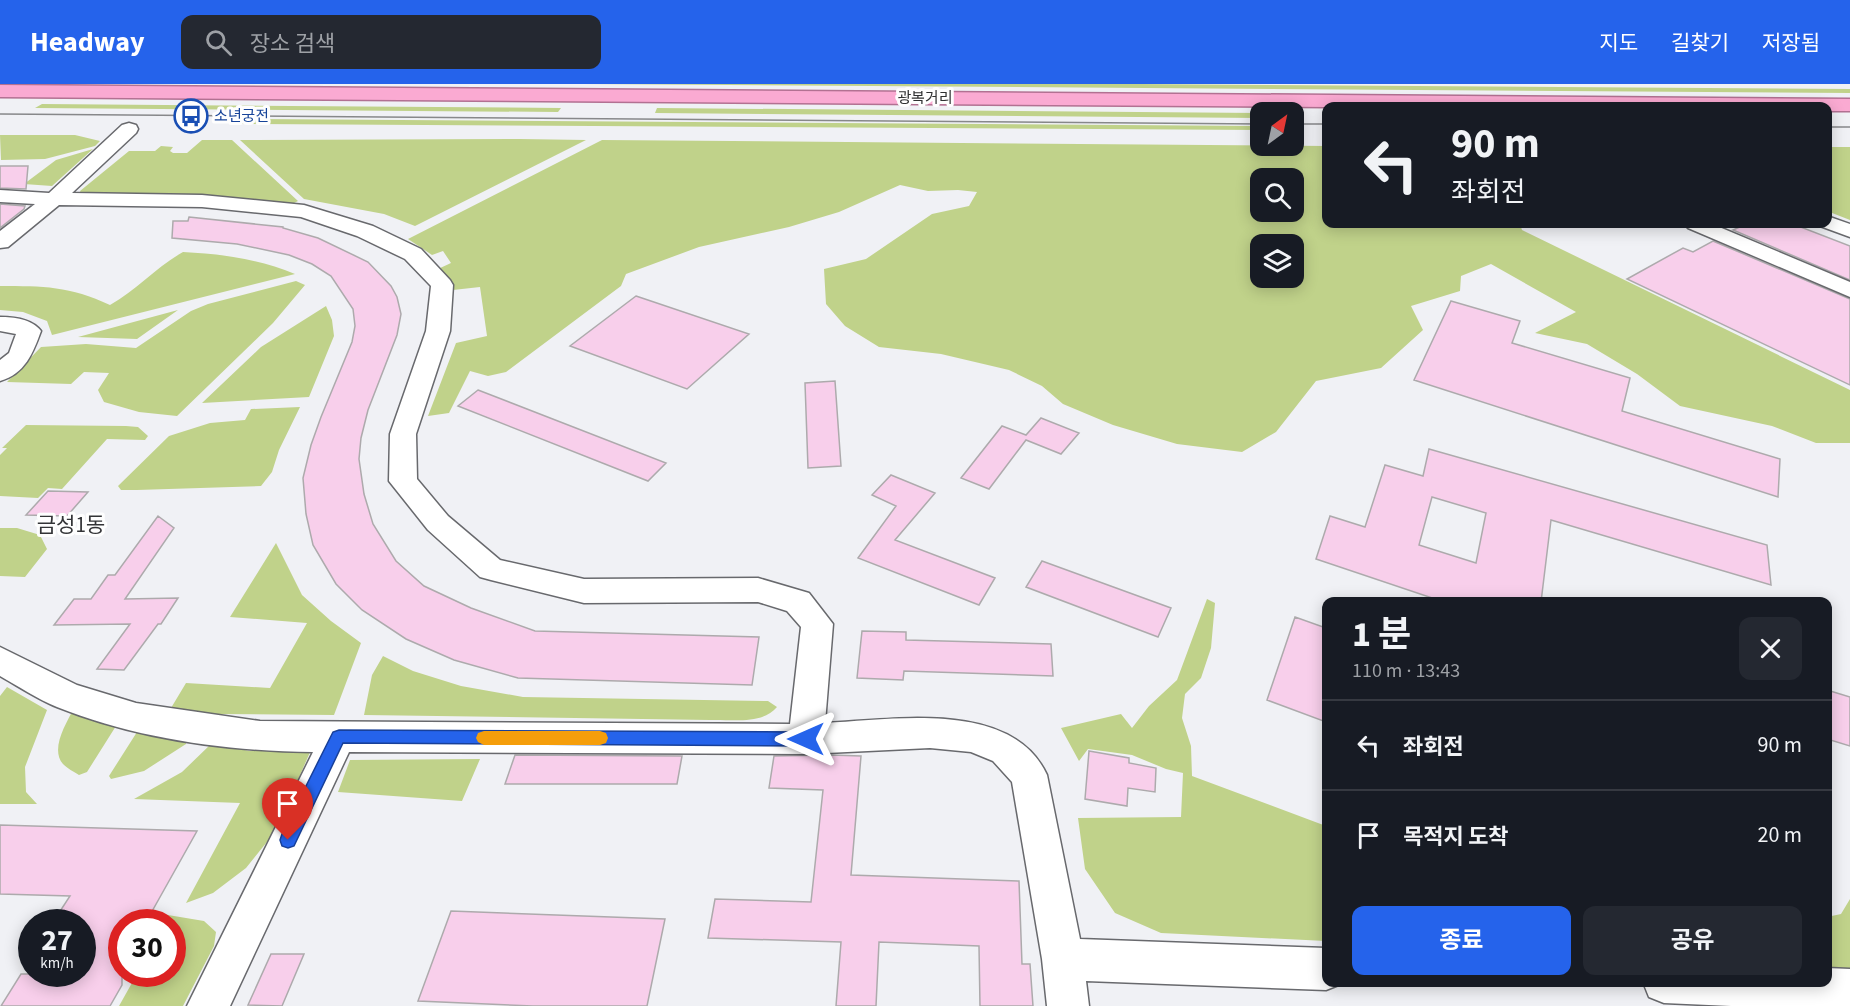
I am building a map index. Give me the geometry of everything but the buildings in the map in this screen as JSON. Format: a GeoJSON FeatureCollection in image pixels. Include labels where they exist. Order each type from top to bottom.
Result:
{"type":"FeatureCollection","features":[{"type":"Feature","properties":{"kind":"highway","name":"광복거리"},"geometry":{"type":"LineString","coordinates":[[0,91],[1454,102]]}},
{"type":"Feature","properties":{"kind":"highway","name":"광복거리"},"geometry":{"type":"LineString","coordinates":[[1832,105],[1850,105]]}},
{"type":"Feature","properties":{"kind":"street"},"geometry":{"type":"LineString","coordinates":[[0,242],[54,199],[129,129]]}},
{"type":"Feature","properties":{"kind":"street"},"geometry":{"type":"LineString","coordinates":[[0,196],[202,201],[304,211],[365,231],[413,254],[442,285],[438,331],[403,434],[403,481],[438,523],[491,569],[584,591],[758,590],[798,602],[817,624],[806,739]]}},
{"type":"Feature","properties":{"kind":"street"},"geometry":{"type":"LineString","coordinates":[[1832,224],[1850,231]]}},
{"type":"Feature","properties":{"kind":"street"},"geometry":{"type":"LineString","coordinates":[[1704,228],[1850,290]]}},
{"type":"Feature","properties":{"kind":"street"},"geometry":{"type":"LineString","coordinates":[[0,324],[13,324],[29,332],[20,356],[0,373]]}},
{"type":"Feature","properties":{"kind":"street"},"geometry":{"type":"LineString","coordinates":[[0,660],[67,696],[136,718],[260,736],[806,739],[930,733],[973,737],[1006,750],[1029,775],[1034,792],[1063,959],[1068,1006]]}},
{"type":"Feature","properties":{"kind":"street"},"geometry":{"type":"LineString","coordinates":[[208,1006],[339,736]]}},
{"type":"Feature","properties":{"kind":"street"},"geometry":{"type":"LineString","coordinates":[[1063,959],[1322,969]]}},
{"type":"Feature","properties":{"kind":"street"},"geometry":{"type":"LineString","coordinates":[[1780,987],[1850,990]]}},
{"type":"Feature","properties":{"kind":"green space"},"geometry":{"type":"Polygon","coordinates":[[[583,84],[1142,84],[1850,89],[1850,93],[583,84]]]}},
{"type":"Feature","properties":{"kind":"green space"},"geometry":{"type":"Polygon","coordinates":[[[42,104],[561,108],[558,112],[35,108],[42,104]]]}},
{"type":"Feature","properties":{"kind":"green space"},"geometry":{"type":"Polygon","coordinates":[[[657,108],[1250,113],[1250,118],[655,113],[657,108]]]}},
{"type":"Feature","properties":{"kind":"green space"},"geometry":{"type":"Polygon","coordinates":[[[241,119],[1250,126],[1250,130],[236,124],[241,119]]]}},
{"type":"Feature","properties":{"kind":"green space"},"geometry":{"type":"Polygon","coordinates":[[[0,135],[75,135],[100,141],[95,146],[45,159],[1,160],[0,135]]]}},
{"type":"Feature","properties":{"kind":"green space"},"geometry":{"type":"Polygon","coordinates":[[[202,140],[232,140],[298,201],[290,205],[209,196],[82,196],[80,191],[129,151],[155,151],[161,146],[173,147],[170,151],[173,153],[187,153],[202,140]]]}},
{"type":"Feature","properties":{"kind":"green space"},"geometry":{"type":"Polygon","coordinates":[[[240,140],[586,140],[415,226],[384,214],[304,199],[240,140]]]}},
{"type":"Feature","properties":{"kind":"green space"},"geometry":{"type":"Polygon","coordinates":[[[602,140],[1250,145],[1250,156],[1304,156],[1304,146],[1322,146],[1322,228],[1521,228],[1850,390],[1850,443],[1816,443],[1772,426],[1680,406],[1637,374],[1587,344],[1535,333],[1576,312],[1491,264],[1461,276],[1460,291],[1411,306],[1423,330],[1381,368],[1316,381],[1276,432],[1242,452],[1177,444],[1113,425],[1063,404],[1042,386],[1009,370],[941,354],[879,347],[845,326],[826,304],[824,269],[866,259],[932,214],[969,206],[977,192],[928,191],[900,185],[839,212],[789,227],[699,247],[626,274],[621,286],[506,372],[488,376],[470,371],[449,413],[428,416],[456,343],[487,336],[480,287],[453,290],[438,269],[451,263],[443,251],[432,255],[408,239],[602,140]]]}},
{"type":"Feature","properties":{"kind":"green space"},"geometry":{"type":"Polygon","coordinates":[[[1832,147],[1850,147],[1850,220],[1832,213],[1832,147]]]}},
{"type":"Feature","properties":{"kind":"green space"},"geometry":{"type":"Polygon","coordinates":[[[93,149],[52,186],[24,184],[56,160],[93,149]]]}},
{"type":"Feature","properties":{"kind":"green space"},"geometry":{"type":"Polygon","coordinates":[[[183,252],[240,258],[295,274],[52,335],[47,321],[23,312],[0,310],[0,286],[56,288],[82,294],[110,305],[183,252]]]}},
{"type":"Feature","properties":{"kind":"green space"},"geometry":{"type":"Polygon","coordinates":[[[296,281],[305,285],[273,323],[177,416],[139,412],[104,402],[98,390],[109,373],[84,372],[71,384],[7,382],[41,347],[86,344],[136,348],[191,311],[208,304],[296,281]]]}},
{"type":"Feature","properties":{"kind":"green space"},"geometry":{"type":"Polygon","coordinates":[[[326,306],[332,320],[334,336],[309,397],[202,403],[261,347],[326,306]]]}},
{"type":"Feature","properties":{"kind":"green space"},"geometry":{"type":"Polygon","coordinates":[[[178,310],[137,339],[78,337],[178,310]]]}},
{"type":"Feature","properties":{"kind":"green space"},"geometry":{"type":"Polygon","coordinates":[[[300,407],[279,450],[272,472],[261,486],[121,490],[118,486],[169,436],[210,423],[245,420],[251,409],[300,407]]]}},
{"type":"Feature","properties":{"kind":"green space"},"geometry":{"type":"Polygon","coordinates":[[[26,425],[138,427],[148,436],[145,440],[107,439],[62,489],[48,488],[38,498],[0,496],[0,455],[7,448],[2,448],[26,425]]]}},
{"type":"Feature","properties":{"kind":"green space"},"geometry":{"type":"Polygon","coordinates":[[[0,528],[17,528],[40,535],[47,549],[25,577],[0,576],[0,528]]]}},
{"type":"Feature","properties":{"kind":"green space"},"geometry":{"type":"Polygon","coordinates":[[[276,543],[302,595],[331,621],[361,643],[334,715],[216,714],[171,708],[186,683],[270,688],[307,623],[230,617],[276,543]]]}},
{"type":"Feature","properties":{"kind":"green space"},"geometry":{"type":"Polygon","coordinates":[[[1207,599],[1215,603],[1211,648],[1201,678],[1185,694],[1182,718],[1191,746],[1192,776],[1322,825],[1322,941],[1161,933],[1115,913],[1085,869],[1078,818],[1181,817],[1183,773],[1166,769],[1132,755],[1088,749],[1079,761],[1061,728],[1121,714],[1132,728],[1149,706],[1177,680],[1207,599]]]}},
{"type":"Feature","properties":{"kind":"green space"},"geometry":{"type":"Polygon","coordinates":[[[383,656],[413,671],[461,686],[523,697],[768,701],[777,707],[771,713],[755,719],[736,720],[364,715],[372,675],[383,656]]]}},
{"type":"Feature","properties":{"kind":"green space"},"geometry":{"type":"Polygon","coordinates":[[[7,687],[47,710],[25,767],[26,792],[37,804],[0,804],[0,696],[7,687]]]}},
{"type":"Feature","properties":{"kind":"green space"},"geometry":{"type":"Polygon","coordinates":[[[73,710],[116,726],[87,772],[79,775],[63,764],[58,751],[60,737],[73,710]]]}},
{"type":"Feature","properties":{"kind":"green space"},"geometry":{"type":"Polygon","coordinates":[[[137,732],[186,740],[186,744],[144,771],[111,779],[109,776],[137,732]]]}},
{"type":"Feature","properties":{"kind":"green space"},"geometry":{"type":"Polygon","coordinates":[[[211,744],[250,751],[311,750],[275,832],[246,868],[213,893],[186,903],[240,803],[134,799],[182,772],[211,744]]]}},
{"type":"Feature","properties":{"kind":"green space"},"geometry":{"type":"Polygon","coordinates":[[[480,759],[462,801],[338,792],[350,760],[480,759]]]}},
{"type":"Feature","properties":{"kind":"green space"},"geometry":{"type":"Polygon","coordinates":[[[1850,899],[1850,973],[1832,973],[1832,916],[1841,914],[1850,899]]]}},
{"type":"Feature","properties":{"kind":"green space"},"geometry":{"type":"Polygon","coordinates":[[[186,918],[204,921],[216,932],[214,946],[183,1006],[119,1006],[130,987],[186,987],[186,918]]]}},
{"type":"Feature","properties":{"kind":"tram line"},"geometry":{"type":"LineString","coordinates":[[0,114],[1250,124]]}},
{"type":"Feature","properties":{"kind":"tram line"},"geometry":{"type":"LineString","coordinates":[[1304,124],[1322,124]]}},
{"type":"Feature","properties":{"kind":"tram line"},"geometry":{"type":"LineString","coordinates":[[1832,127],[1850,127]]}},
{"type":"Feature","properties":{"kind":"slow traffic"},"geometry":{"type":"LineString","coordinates":[[484,738],[600,738]]}},
{"type":"Feature","properties":{"kind":"place","name":"소년궁전"},"geometry":{"type":"Point","coordinates":[191,116]}},
{"type":"Feature","properties":{"kind":"district","name":"금성1동"},"geometry":{"type":"Point","coordinates":[71,525]}},
{"type":"Feature","properties":{"kind":"route"},"geometry":{"type":"LineString","coordinates":[[288,840],[339,736],[806,739]]}}]}
